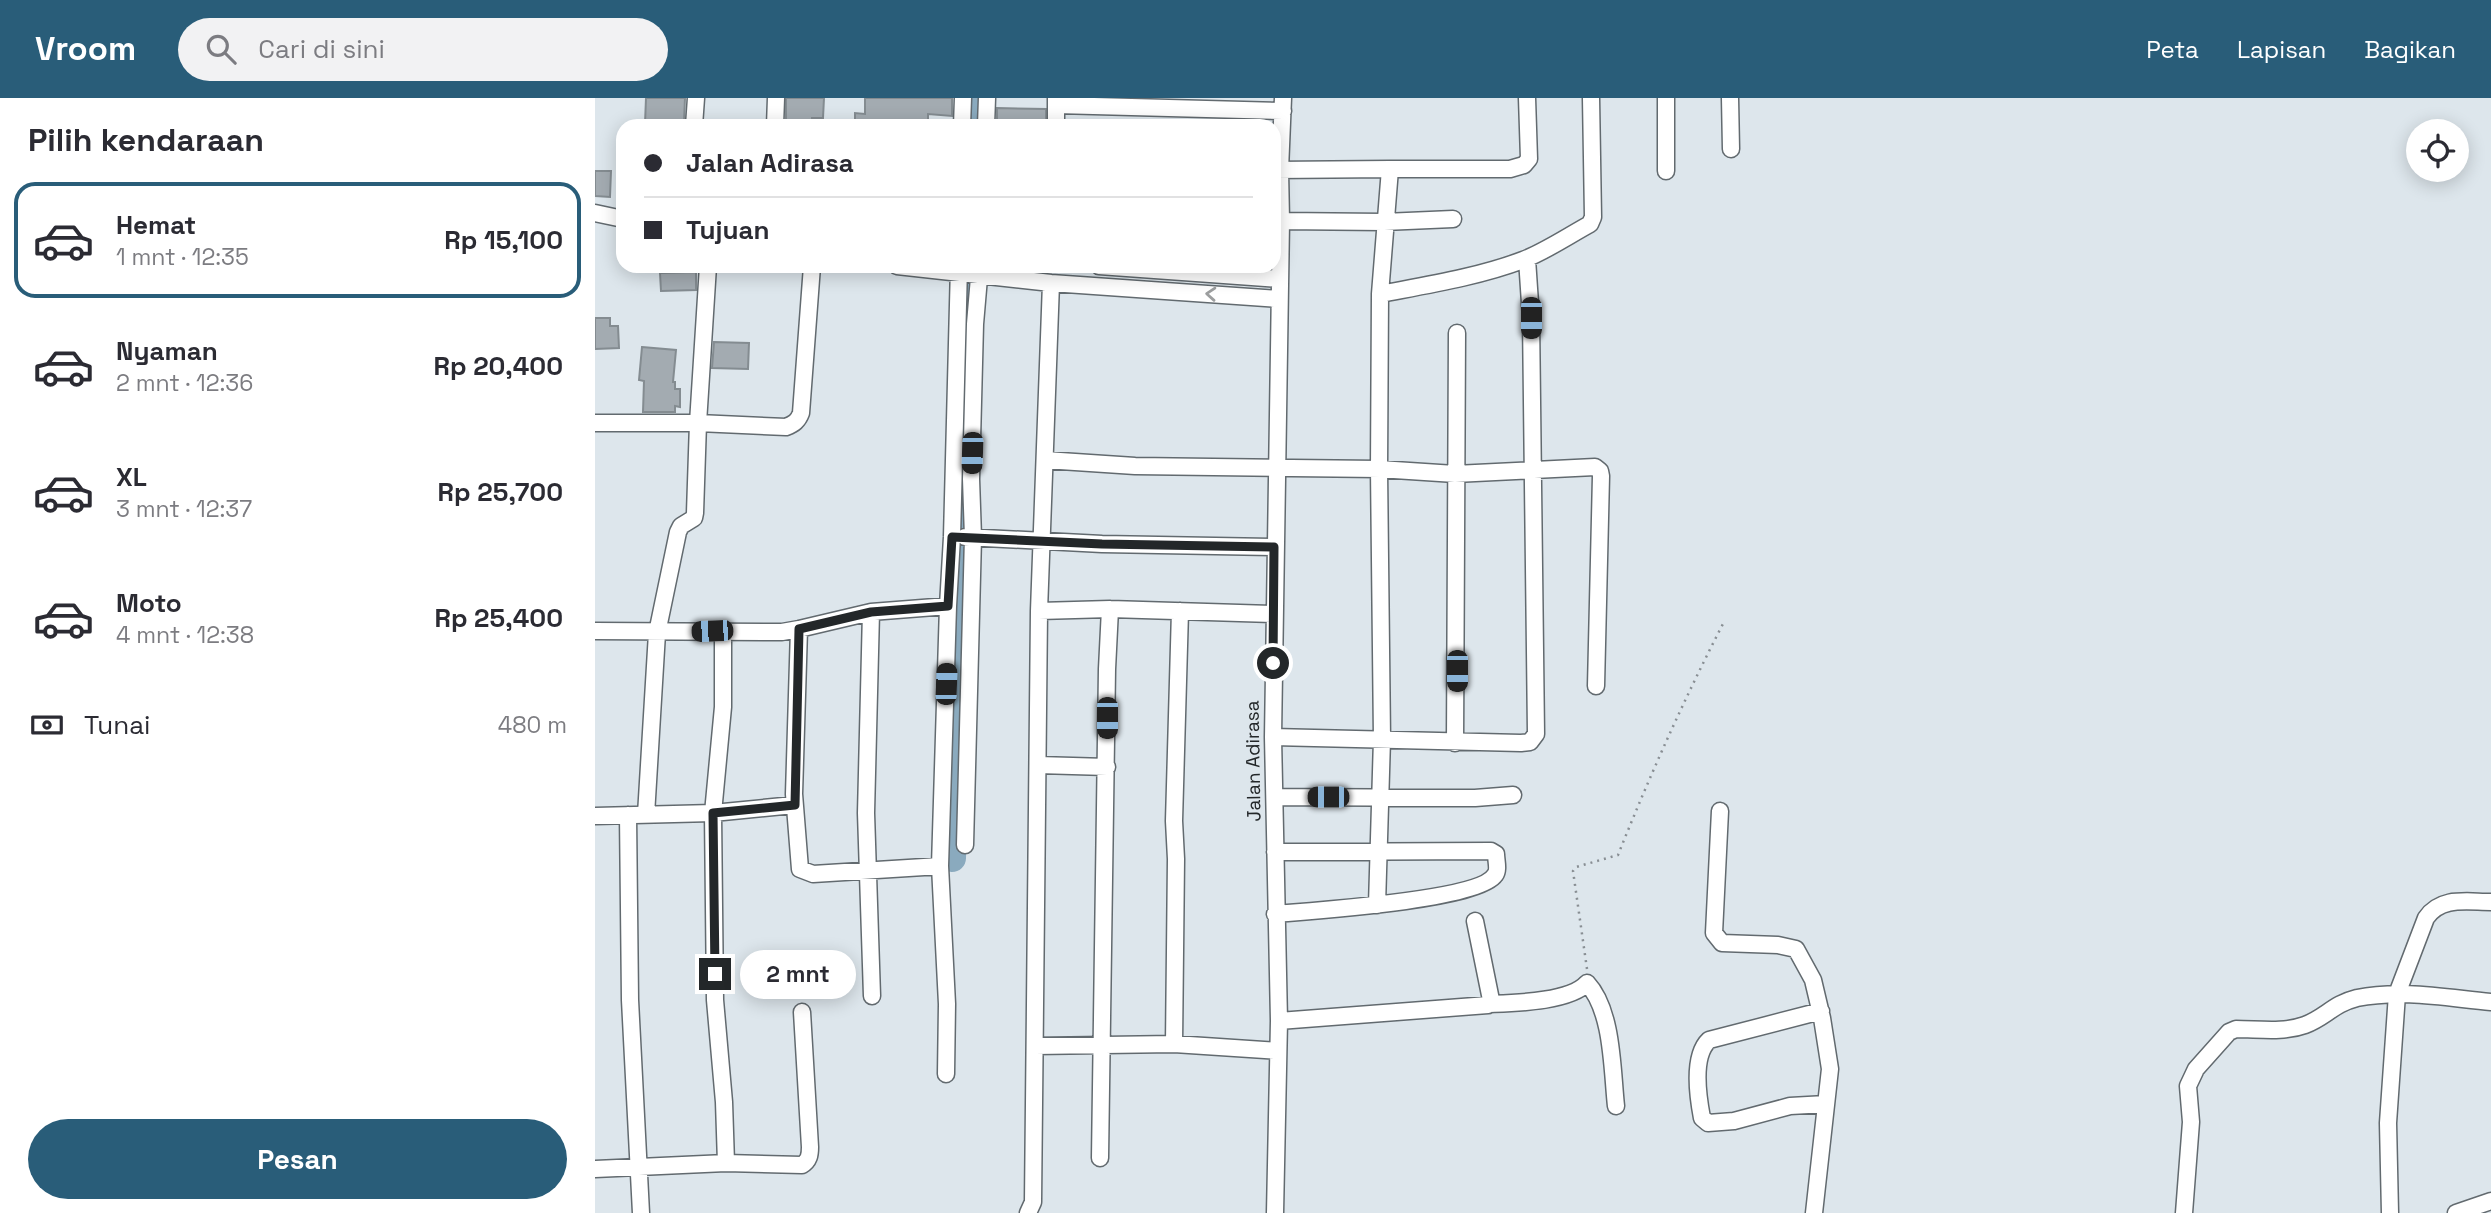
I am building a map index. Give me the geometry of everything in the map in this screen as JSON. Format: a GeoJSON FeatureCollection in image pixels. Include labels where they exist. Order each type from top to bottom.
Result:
{"type":"FeatureCollection","features":[{"type":"Feature","properties":{"kind":"street"},"geometry":{"type":"LineString","coordinates":[[694,119],[696,98]]}},
{"type":"Feature","properties":{"kind":"street"},"geometry":{"type":"LineString","coordinates":[[775,119],[776,98]]}},
{"type":"Feature","properties":{"kind":"street"},"geometry":{"type":"LineString","coordinates":[[962,119],[963,98]]}},
{"type":"Feature","properties":{"kind":"street"},"geometry":{"type":"LineString","coordinates":[[986,98],[986,119]]}},
{"type":"Feature","properties":{"kind":"street"},"geometry":{"type":"LineString","coordinates":[[1281,170],[1510,169],[1524,165],[1529,159],[1527,98]]}},
{"type":"Feature","properties":{"kind":"street"},"geometry":{"type":"LineString","coordinates":[[1380,294],[1426,286],[1527,259],[1590,224],[1591,98]]}},
{"type":"Feature","properties":{"kind":"street"},"geometry":{"type":"LineString","coordinates":[[1666,98],[1666,170]]}},
{"type":"Feature","properties":{"kind":"street"},"geometry":{"type":"LineString","coordinates":[[1730,98],[1731,149]]}},
{"type":"Feature","properties":{"kind":"street"},"geometry":{"type":"LineString","coordinates":[[1056,119],[1056,101],[1283,104]]}},
{"type":"Feature","properties":{"kind":"street","name":"Jalan Adirasa"},"geometry":{"type":"LineString","coordinates":[[1281,126],[1283,104]]}},
{"type":"Feature","properties":{"kind":"street"},"geometry":{"type":"LineString","coordinates":[[1377,905],[1382,739],[1380,294],[1390,169]]}},
{"type":"Feature","properties":{"kind":"street"},"geometry":{"type":"LineString","coordinates":[[595,213],[616,218]]}},
{"type":"Feature","properties":{"kind":"street"},"geometry":{"type":"LineString","coordinates":[[1281,221],[1384,222],[1453,219]]}},
{"type":"Feature","properties":{"kind":"street"},"geometry":{"type":"LineString","coordinates":[[1273,737],[1525,743],[1534,739],[1537,734],[1531,469],[1531,318],[1527,259]]}},
{"type":"Feature","properties":{"kind":"street"},"geometry":{"type":"LineString","coordinates":[[646,815],[657,633],[678,532],[681,526],[694,518],[695,513],[708,273]]}},
{"type":"Feature","properties":{"kind":"street"},"geometry":{"type":"LineString","coordinates":[[595,423],[698,422],[786,427],[799,420],[811,273]]}},
{"type":"Feature","properties":{"kind":"street"},"geometry":{"type":"LineString","coordinates":[[946,1074],[947,1004],[940,866],[948,606],[953,537],[959,273]]}},
{"type":"Feature","properties":{"kind":"street"},"geometry":{"type":"LineString","coordinates":[[965,845],[971,479],[979,273]]}},
{"type":"Feature","properties":{"kind":"street"},"geometry":{"type":"LineString","coordinates":[[991,273],[1051,283],[1279,299]]}},
{"type":"Feature","properties":{"kind":"street"},"geometry":{"type":"LineString","coordinates":[[1196,273],[1280,279]]}},
{"type":"Feature","properties":{"kind":"street","name":"Jalan Adirasa"},"geometry":{"type":"LineString","coordinates":[[1275,1213],[1279,1021],[1273,737],[1274,547],[1280,273]]}},
{"type":"Feature","properties":{"kind":"street"},"geometry":{"type":"LineString","coordinates":[[1028,1213],[1033,1202],[1039,611],[1051,283]]}},
{"type":"Feature","properties":{"kind":"street"},"geometry":{"type":"LineString","coordinates":[[1455,743],[1457,332]]}},
{"type":"Feature","properties":{"kind":"street"},"geometry":{"type":"LineString","coordinates":[[1045,460],[1135,466],[1379,469],[1455,474],[1595,467],[1600,471],[1596,685]]}},
{"type":"Feature","properties":{"kind":"street"},"geometry":{"type":"LineString","coordinates":[[953,537],[1102,544],[1274,547]]}},
{"type":"Feature","properties":{"kind":"street"},"geometry":{"type":"LineString","coordinates":[[595,631],[657,633],[799,629],[871,612],[948,606]]}},
{"type":"Feature","properties":{"kind":"street"},"geometry":{"type":"LineString","coordinates":[[1039,611],[1110,609],[1274,614]]}},
{"type":"Feature","properties":{"kind":"street"},"geometry":{"type":"LineString","coordinates":[[1100,1158],[1110,609]]}},
{"type":"Feature","properties":{"kind":"street"},"geometry":{"type":"LineString","coordinates":[[1174,1044],[1174,821],[1180,611]]}},
{"type":"Feature","properties":{"kind":"street"},"geometry":{"type":"LineString","coordinates":[[871,612],[866,813],[872,996]]}},
{"type":"Feature","properties":{"kind":"street"},"geometry":{"type":"LineString","coordinates":[[799,629],[795,805],[800,869],[813,874],[940,866]]}},
{"type":"Feature","properties":{"kind":"street"},"geometry":{"type":"LineString","coordinates":[[723,632],[723,707],[713,813],[715,1000],[724,1102],[726,1163]]}},
{"type":"Feature","properties":{"kind":"street"},"geometry":{"type":"LineString","coordinates":[[1038,765],[1107,767]]}},
{"type":"Feature","properties":{"kind":"street"},"geometry":{"type":"LineString","coordinates":[[1275,797],[1513,795]]}},
{"type":"Feature","properties":{"kind":"street"},"geometry":{"type":"LineString","coordinates":[[595,816],[713,813],[795,805]]}},
{"type":"Feature","properties":{"kind":"street"},"geometry":{"type":"LineString","coordinates":[[1720,811],[1714,933],[1722,943],[1778,945],[1795,949],[1813,980],[1821,1011],[1830,1069],[1814,1213]]}},
{"type":"Feature","properties":{"kind":"street"},"geometry":{"type":"LineString","coordinates":[[628,815],[630,1000],[641,1213]]}},
{"type":"Feature","properties":{"kind":"street"},"geometry":{"type":"LineString","coordinates":[[1275,852],[1491,851],[1496,854],[1497,869],[1492,878],[1470,888],[1430,898],[1275,914]]}},
{"type":"Feature","properties":{"kind":"street"},"geometry":{"type":"LineString","coordinates":[[2390,1213],[2388,1122],[2397,994],[2426,918],[2432,910],[2448,902],[2491,902]]}},
{"type":"Feature","properties":{"kind":"street"},"geometry":{"type":"LineString","coordinates":[[1475,920],[1490,1004]]}},
{"type":"Feature","properties":{"kind":"street"},"geometry":{"type":"LineString","coordinates":[[1279,1021],[1482,1007],[1571,993],[1582,989],[1587,983],[1599,1001],[1608,1036],[1616,1106]]}},
{"type":"Feature","properties":{"kind":"street"},"geometry":{"type":"LineString","coordinates":[[2184,1213],[2191,1122],[2188,1086],[2196,1069],[2225,1037],[2236,1029],[2285,1030],[2307,1024],[2338,1003],[2359,998],[2397,994],[2491,1002]]}},
{"type":"Feature","properties":{"kind":"street"},"geometry":{"type":"LineString","coordinates":[[1821,1011],[1709,1040],[1700,1051],[1697,1091],[1702,1118],[1708,1123],[1734,1121],[1790,1106],[1826,1104]]}},
{"type":"Feature","properties":{"kind":"street"},"geometry":{"type":"LineString","coordinates":[[595,1169],[726,1163],[801,1165],[808,1159],[810,1147],[802,1012]]}},
{"type":"Feature","properties":{"kind":"street"},"geometry":{"type":"LineString","coordinates":[[1035,1046],[1174,1044],[1278,1051]]}},
{"type":"Feature","properties":{"kind":"street"},"geometry":{"type":"LineString","coordinates":[[2456,1213],[2491,1201]]}},
{"type":"Feature","properties":{"kind":"path"},"geometry":{"type":"LineString","coordinates":[[1587,983],[1573,871],[1576,867],[1618,855],[1649,777],[1688,691],[1725,620]]}},
{"type":"Feature","properties":{"kind":"building"},"geometry":{"type":"Polygon","coordinates":[[[646,98],[685,98],[684,119],[645,119],[646,98]]]}},
{"type":"Feature","properties":{"kind":"building"},"geometry":{"type":"Polygon","coordinates":[[[786,98],[824,98],[823,118],[786,119],[786,98]]]}},
{"type":"Feature","properties":{"kind":"building"},"geometry":{"type":"Polygon","coordinates":[[[865,98],[952,98],[952,116],[928,114],[928,119],[855,119],[855,113],[865,114],[865,98]]]}},
{"type":"Feature","properties":{"kind":"building"},"geometry":{"type":"Polygon","coordinates":[[[997,108],[1046,109],[1046,119],[997,119],[997,108]]]}},
{"type":"Feature","properties":{"kind":"building"},"geometry":{"type":"Polygon","coordinates":[[[595,171],[611,171],[610,197],[595,196],[595,171]]]}},
{"type":"Feature","properties":{"kind":"building"},"geometry":{"type":"Polygon","coordinates":[[[660,273],[696,273],[696,290],[661,291],[660,273]]]}},
{"type":"Feature","properties":{"kind":"building"},"geometry":{"type":"Polygon","coordinates":[[[595,318],[610,318],[610,326],[618,326],[619,348],[595,349],[595,318]]]}},
{"type":"Feature","properties":{"kind":"building"},"geometry":{"type":"Polygon","coordinates":[[[714,342],[749,343],[748,369],[712,368],[714,342]]]}},
{"type":"Feature","properties":{"kind":"building"},"geometry":{"type":"Polygon","coordinates":[[[642,347],[676,350],[673,382],[675,389],[680,389],[680,407],[675,406],[675,412],[643,412],[644,381],[639,380],[642,347]]]}},
{"type":"Feature","properties":{"kind":"waterway"},"geometry":{"type":"LineString","coordinates":[[973,98],[973,119]]}},
{"type":"Feature","properties":{"kind":"waterway"},"geometry":{"type":"LineString","coordinates":[[968,341],[969,282]]}},
{"type":"Feature","properties":{"kind":"waterway"},"geometry":{"type":"LineString","coordinates":[[952,858],[965,469]]}},
{"type":"Feature","properties":{"kind":"route"},"geometry":{"type":"LineString","coordinates":[[715,974],[713,813],[795,805],[799,629],[871,612],[948,606],[952,537],[1102,544],[1274,547],[1273,663]]}}]}
